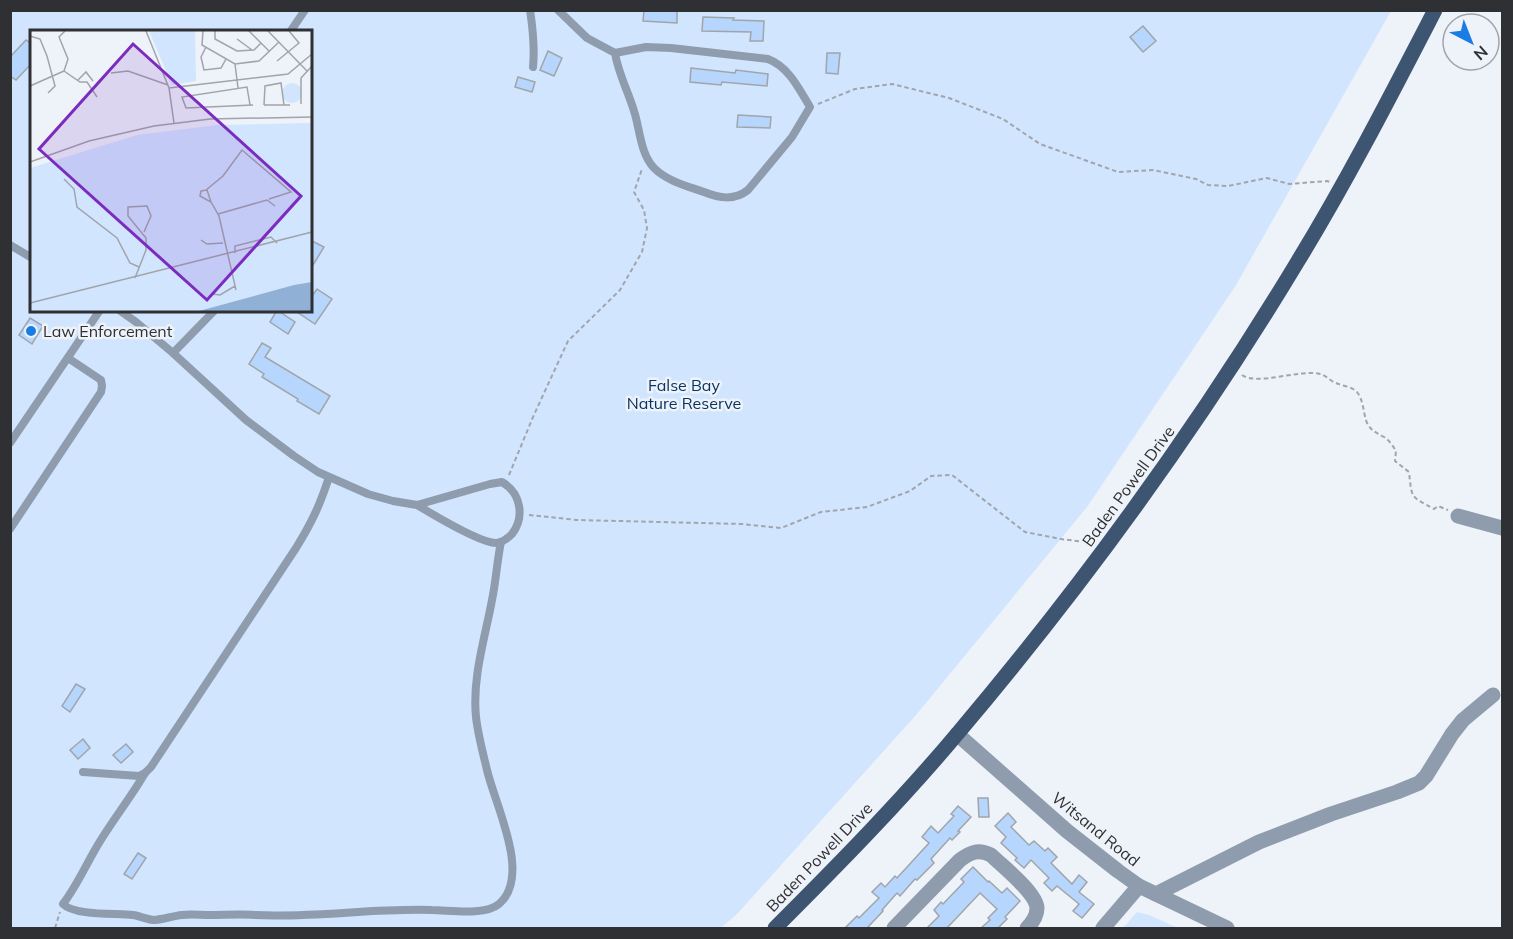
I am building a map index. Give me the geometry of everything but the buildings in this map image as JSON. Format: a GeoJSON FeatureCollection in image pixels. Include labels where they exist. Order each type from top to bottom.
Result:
{"type":"FeatureCollection","features":[{"type":"Feature","properties":{"kind":"main road","name":"Baden Powell Drive"},"geometry":{"type":"LineString","coordinates":[[775,928],[872,829],[957,734],[1046,626],[1172,456],[1299,260],[1384,110],[1435,10]]}},
{"type":"Feature","properties":{"kind":"street"},"geometry":{"type":"LineString","coordinates":[[1458,516],[1503,528]]}},
{"type":"Feature","properties":{"kind":"street"},"geometry":{"type":"LineString","coordinates":[[1156,894],[1259,842],[1419,783],[1463,720],[1493,695]]}},
{"type":"Feature","properties":{"kind":"street","name":"Witsand Road"},"geometry":{"type":"LineString","coordinates":[[957,734],[1093,853],[1139,886],[1227,928]]}},
{"type":"Feature","properties":{"kind":"street"},"geometry":{"type":"LineString","coordinates":[[894,928],[960,860],[971,853],[981,851],[991,855],[1033,896],[1037,908],[1036,914],[1027,928]]}},
{"type":"Feature","properties":{"kind":"street"},"geometry":{"type":"LineString","coordinates":[[1103,928],[1139,886]]}},
{"type":"Feature","properties":{"kind":"lane"},"geometry":{"type":"LineString","coordinates":[[291,30],[304,10]]}},
{"type":"Feature","properties":{"kind":"lane"},"geometry":{"type":"LineString","coordinates":[[530,10],[534,42],[533,67]]}},
{"type":"Feature","properties":{"kind":"lane"},"geometry":{"type":"LineString","coordinates":[[558,10],[587,38],[615,53],[646,47],[671,48],[768,59],[776,62],[788,73],[810,108],[778,156],[748,190],[739,196],[718,197],[677,182],[655,169],[647,158],[615,53]]}},
{"type":"Feature","properties":{"kind":"lane"},"geometry":{"type":"LineString","coordinates":[[10,245],[30,257]]}},
{"type":"Feature","properties":{"kind":"lane"},"geometry":{"type":"LineString","coordinates":[[10,443],[99,312]]}},
{"type":"Feature","properties":{"kind":"lane"},"geometry":{"type":"LineString","coordinates":[[122,312],[173,353],[246,420],[318,472],[368,494],[417,505],[458,528],[493,543],[501,542],[509,537],[521,514],[512,490],[502,482],[417,505]]}},
{"type":"Feature","properties":{"kind":"lane"},"geometry":{"type":"LineString","coordinates":[[173,353],[213,312]]}},
{"type":"Feature","properties":{"kind":"lane"},"geometry":{"type":"LineString","coordinates":[[10,529],[101,392],[101,381],[68,358]]}},
{"type":"Feature","properties":{"kind":"lane"},"geometry":{"type":"LineString","coordinates":[[83,772],[139,776],[152,767],[297,548],[321,503],[329,477]]}},
{"type":"Feature","properties":{"kind":"lane"},"geometry":{"type":"LineString","coordinates":[[145,773],[63,904],[68,909],[133,915],[153,920],[183,915],[283,916],[354,911],[469,911],[489,909],[498,905],[509,891],[513,867],[504,825],[480,741],[476,717],[476,686],[501,542]]}},
{"type":"Feature","properties":{"kind":"path"},"geometry":{"type":"LineString","coordinates":[[810,108],[855,89],[892,84],[949,98],[1003,119],[1040,144],[1118,172],[1154,170],[1196,178],[1208,185],[1228,186],[1267,178],[1289,184],[1327,181],[1341,187]]}},
{"type":"Feature","properties":{"kind":"path"},"geometry":{"type":"LineString","coordinates":[[506,484],[532,417],[568,341],[620,290],[642,252],[646,228],[644,210],[634,192],[647,158]]}},
{"type":"Feature","properties":{"kind":"path"},"geometry":{"type":"LineString","coordinates":[[1231,368],[1246,378],[1257,379],[1305,373],[1320,374],[1356,391],[1362,401],[1367,424],[1376,434],[1386,438],[1396,451],[1395,461],[1409,472],[1411,492],[1414,498],[1434,509],[1438,506],[1458,516]]}},
{"type":"Feature","properties":{"kind":"path"},"geometry":{"type":"LineString","coordinates":[[521,514],[577,520],[742,524],[781,528],[821,512],[867,507],[910,491],[931,476],[952,475],[1025,532],[1061,540],[1108,544]]}},
{"type":"Feature","properties":{"kind":"path"},"geometry":{"type":"LineString","coordinates":[[55,928],[63,904]]}},
{"type":"Feature","properties":{"kind":"green space","name":"False Bay Nature Reserve"},"geometry":{"type":"Polygon","coordinates":[[[10,11],[1391,11],[1236,285],[1087,507],[916,715],[738,913],[721,928],[11,928],[10,11]]]}},
{"type":"Feature","properties":{"kind":"green space"},"geometry":{"type":"Polygon","coordinates":[[[1137,912],[1149,915],[1178,928],[1123,928],[1137,912]]]}},
{"type":"Feature","properties":{"kind":"place","name":"Law Enforcement"},"geometry":{"type":"Point","coordinates":[31,331]}}]}
